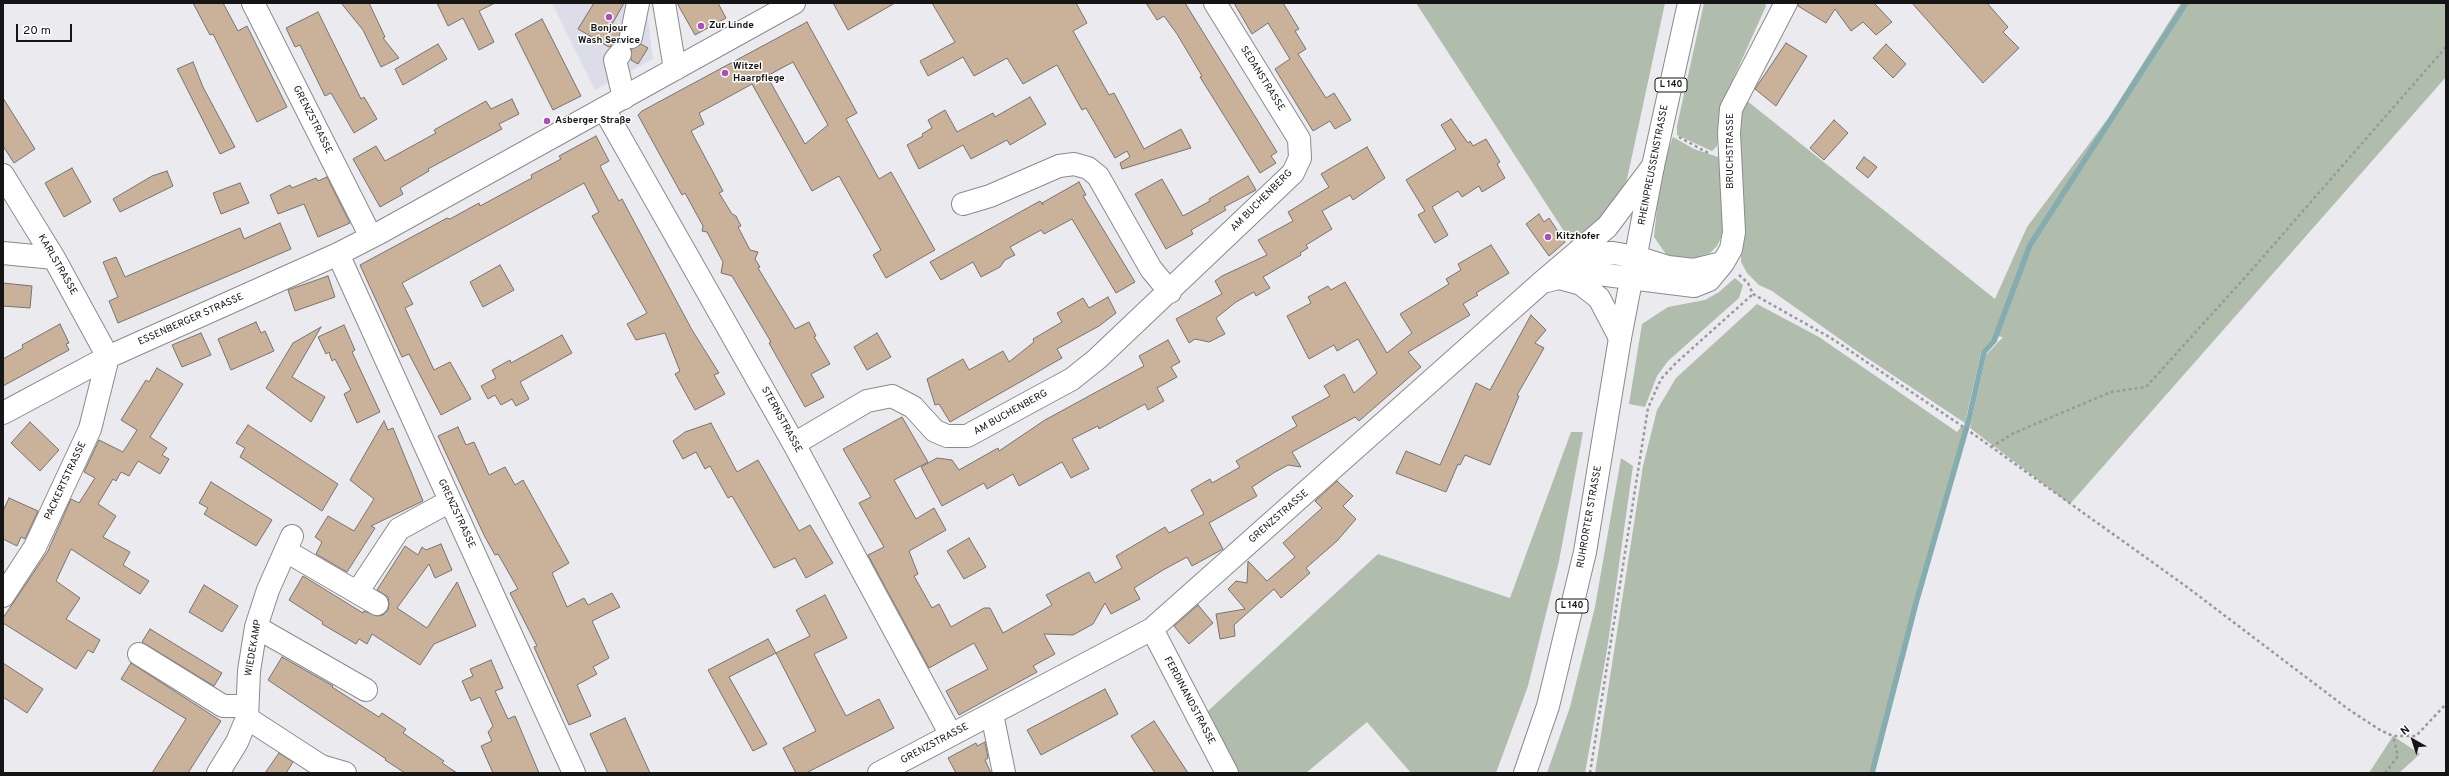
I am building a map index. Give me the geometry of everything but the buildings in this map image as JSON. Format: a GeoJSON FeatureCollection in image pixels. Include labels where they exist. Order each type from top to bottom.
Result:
{"type":"FeatureCollection","features":[{"type":"Feature","properties":{"kind":"street","name":"GRENZSTRASSE"},"geometry":{"type":"LineString","coordinates":[[252,3],[376,235]]}},
{"type":"Feature","properties":{"kind":"street"},"geometry":{"type":"LineString","coordinates":[[624,98],[615,60],[625,45],[638,3]]}},
{"type":"Feature","properties":{"kind":"street"},"geometry":{"type":"LineString","coordinates":[[664,3],[675,69]]}},
{"type":"Feature","properties":{"kind":"street","name":"SEDANSTRASSE"},"geometry":{"type":"LineString","coordinates":[[1215,3],[1299,139],[1300,158]]}},
{"type":"Feature","properties":{"kind":"street","name":"RHEINPREUSSENSTRASSE"},"geometry":{"type":"LineString","coordinates":[[1634,267],[1653,166],[1689,3]]}},
{"type":"Feature","properties":{"kind":"street","name":"BRUCHSTRASSE"},"geometry":{"type":"LineString","coordinates":[[1723,263],[1731,249],[1734,232],[1731,161],[1731,109],[1786,3]]}},
{"type":"Feature","properties":{"kind":"street"},"geometry":{"type":"LineString","coordinates":[[376,235],[624,98],[790,4]]}},
{"type":"Feature","properties":{"kind":"street","name":"STERNSTRASSE"},"geometry":{"type":"LineString","coordinates":[[604,109],[794,444],[951,735]]}},
{"type":"Feature","properties":{"kind":"street","name":"AM BUCHENBERG"},"geometry":{"type":"LineString","coordinates":[[794,444],[867,401],[892,396],[913,408],[935,430],[947,436],[967,436],[1072,380],[1170,292],[1293,173],[1300,158]]}},
{"type":"Feature","properties":{"kind":"street"},"geometry":{"type":"LineString","coordinates":[[963,204],[990,196],[1058,166],[1074,164],[1088,168],[1098,176],[1151,269],[1170,292]]}},
{"type":"Feature","properties":{"kind":"street","name":"GRENZSTRASSE"},"geometry":{"type":"LineString","coordinates":[[879,773],[1152,629],[1550,280],[1576,254],[1607,227],[1653,166]]}},
{"type":"Feature","properties":{"kind":"street","name":"KARLSTRASSE"},"geometry":{"type":"LineString","coordinates":[[3,175],[54,258],[108,357]]}},
{"type":"Feature","properties":{"kind":"street","name":"ESSENBERGER STRASSE"},"geometry":{"type":"LineString","coordinates":[[3,413],[108,357],[338,254],[376,235]]}},
{"type":"Feature","properties":{"kind":"street"},"geometry":{"type":"LineString","coordinates":[[3,253],[54,258]]}},
{"type":"Feature","properties":{"kind":"street"},"geometry":{"type":"LineString","coordinates":[[1576,254],[1613,253],[1634,267],[1668,267],[1694,270],[1723,263]]}},
{"type":"Feature","properties":{"kind":"street","name":"GRENZSTRASSE"},"geometry":{"type":"LineString","coordinates":[[338,254],[574,773]]}},
{"type":"Feature","properties":{"kind":"street","name":"GRENZSTRASSE"},"geometry":{"type":"LineString","coordinates":[[1550,280],[1582,272],[1634,267]]}},
{"type":"Feature","properties":{"kind":"street","name":"RUHRORTER STRASSE"},"geometry":{"type":"LineString","coordinates":[[1525,773],[1548,706],[1585,552],[1620,338],[1634,267]]}},
{"type":"Feature","properties":{"kind":"street"},"geometry":{"type":"LineString","coordinates":[[1550,280],[1581,284],[1599,298],[1620,338]]}},
{"type":"Feature","properties":{"kind":"street","name":"PACKERTSTRASSE"},"geometry":{"type":"LineString","coordinates":[[3,596],[35,547],[90,429],[108,357]]}},
{"type":"Feature","properties":{"kind":"street"},"geometry":{"type":"LineString","coordinates":[[362,585],[399,529],[450,501]]}},
{"type":"Feature","properties":{"kind":"street","name":"WIEDEKAMP"},"geometry":{"type":"LineString","coordinates":[[218,773],[237,742],[247,712],[249,671],[256,627],[268,590],[289,544],[378,604]]}},
{"type":"Feature","properties":{"kind":"street"},"geometry":{"type":"LineString","coordinates":[[256,627],[366,690]]}},
{"type":"Feature","properties":{"kind":"street","name":"FERDINANDSTRASSE"},"geometry":{"type":"LineString","coordinates":[[1152,629],[1227,773]]}},
{"type":"Feature","properties":{"kind":"street"},"geometry":{"type":"LineString","coordinates":[[139,654],[223,706],[247,712],[321,766],[345,773]]}},
{"type":"Feature","properties":{"kind":"street"},"geometry":{"type":"LineString","coordinates":[[992,714],[1004,773]]}},
{"type":"Feature","properties":{"kind":"path"},"geometry":{"type":"LineString","coordinates":[[1990,447],[2014,433],[2111,392],[2146,387],[2250,273],[2446,47]]}},
{"type":"Feature","properties":{"kind":"path"},"geometry":{"type":"LineString","coordinates":[[1664,117],[1675,135],[1711,154],[1731,161]]}},
{"type":"Feature","properties":{"kind":"path"},"geometry":{"type":"LineString","coordinates":[[1723,263],[1748,283],[1753,294],[1831,338],[1955,422],[2193,592],[2352,711],[2393,736],[2416,736],[2446,704]]}},
{"type":"Feature","properties":{"kind":"path"},"geometry":{"type":"LineString","coordinates":[[1590,773],[1648,408],[1658,385],[1676,363],[1753,294]]}},
{"type":"Feature","properties":{"kind":"path"},"geometry":{"type":"LineString","coordinates":[[2385,773],[2398,756],[2393,736]]}},
{"type":"Feature","properties":{"kind":"shaded area"},"geometry":{"type":"Polygon","coordinates":[[[552,3],[646,3],[653,59],[595,90],[552,3]]]}},
{"type":"Feature","properties":{"kind":"green space"},"geometry":{"type":"Polygon","coordinates":[[[1416,3],[1665,3],[1624,193],[1601,217],[1571,242],[1416,3]]]}},
{"type":"Feature","properties":{"kind":"green space"},"geometry":{"type":"Polygon","coordinates":[[[1704,3],[1765,3],[1766,6],[1721,106],[1717,146],[1712,151],[1677,135],[1677,126],[1704,3]]]}},
{"type":"Feature","properties":{"kind":"green space"},"geometry":{"type":"Polygon","coordinates":[[[2181,3],[2446,3],[2446,77],[2070,504],[1970,428],[1986,355],[2003,337],[1995,336],[1981,352],[1965,423],[1861,354],[1772,291],[1759,285],[1747,273],[1741,262],[1741,112],[1746,100],[1995,299],[2027,227],[2109,117],[2181,3]]]}},
{"type":"Feature","properties":{"kind":"green space"},"geometry":{"type":"Polygon","coordinates":[[[1673,137],[1694,149],[1724,159],[1725,229],[1717,246],[1710,253],[1691,260],[1668,257],[1654,237],[1661,169],[1673,137]]]}},
{"type":"Feature","properties":{"kind":"green space"},"geometry":{"type":"Polygon","coordinates":[[[1735,278],[1743,285],[1739,298],[1668,361],[1657,376],[1645,407],[1629,404],[1642,324],[1668,307],[1705,300],[1719,292],[1735,278]]]}},
{"type":"Feature","properties":{"kind":"green space"},"geometry":{"type":"Polygon","coordinates":[[[1757,304],[1819,337],[1957,432],[1962,426],[1966,429],[1916,603],[1872,773],[1595,773],[1643,466],[1657,410],[1676,378],[1757,304]]]}},
{"type":"Feature","properties":{"kind":"green space"},"geometry":{"type":"Polygon","coordinates":[[[1571,432],[1583,432],[1559,561],[1528,686],[1496,773],[1411,773],[1367,722],[1306,773],[1239,773],[1208,711],[1378,554],[1510,598],[1571,432]]]}},
{"type":"Feature","properties":{"kind":"green space"},"geometry":{"type":"Polygon","coordinates":[[[1621,458],[1633,466],[1607,650],[1585,773],[1547,773],[1570,707],[1595,607],[1621,458]]]}},
{"type":"Feature","properties":{"kind":"green space"},"geometry":{"type":"Polygon","coordinates":[[[2393,736],[2420,754],[2399,773],[2369,773],[2393,736]]]}},
{"type":"Feature","properties":{"kind":"waterway"},"geometry":{"type":"LineString","coordinates":[[1872,773],[1916,603],[1969,419],[1984,352],[1994,341],[2030,245],[2186,3]]}},
{"type":"Feature","properties":{"kind":"place","name":"Bonjour Wash Service"},"geometry":{"type":"Point","coordinates":[609,17]}},
{"type":"Feature","properties":{"kind":"place","name":"Zur Linde"},"geometry":{"type":"Point","coordinates":[701,26]}},
{"type":"Feature","properties":{"kind":"place","name":"Witzel Haarpflege"},"geometry":{"type":"Point","coordinates":[725,73]}},
{"type":"Feature","properties":{"kind":"place","name":"Asberger Straße"},"geometry":{"type":"Point","coordinates":[547,121]}},
{"type":"Feature","properties":{"kind":"place","name":"Kitzhofer"},"geometry":{"type":"Point","coordinates":[1548,237]}}]}
